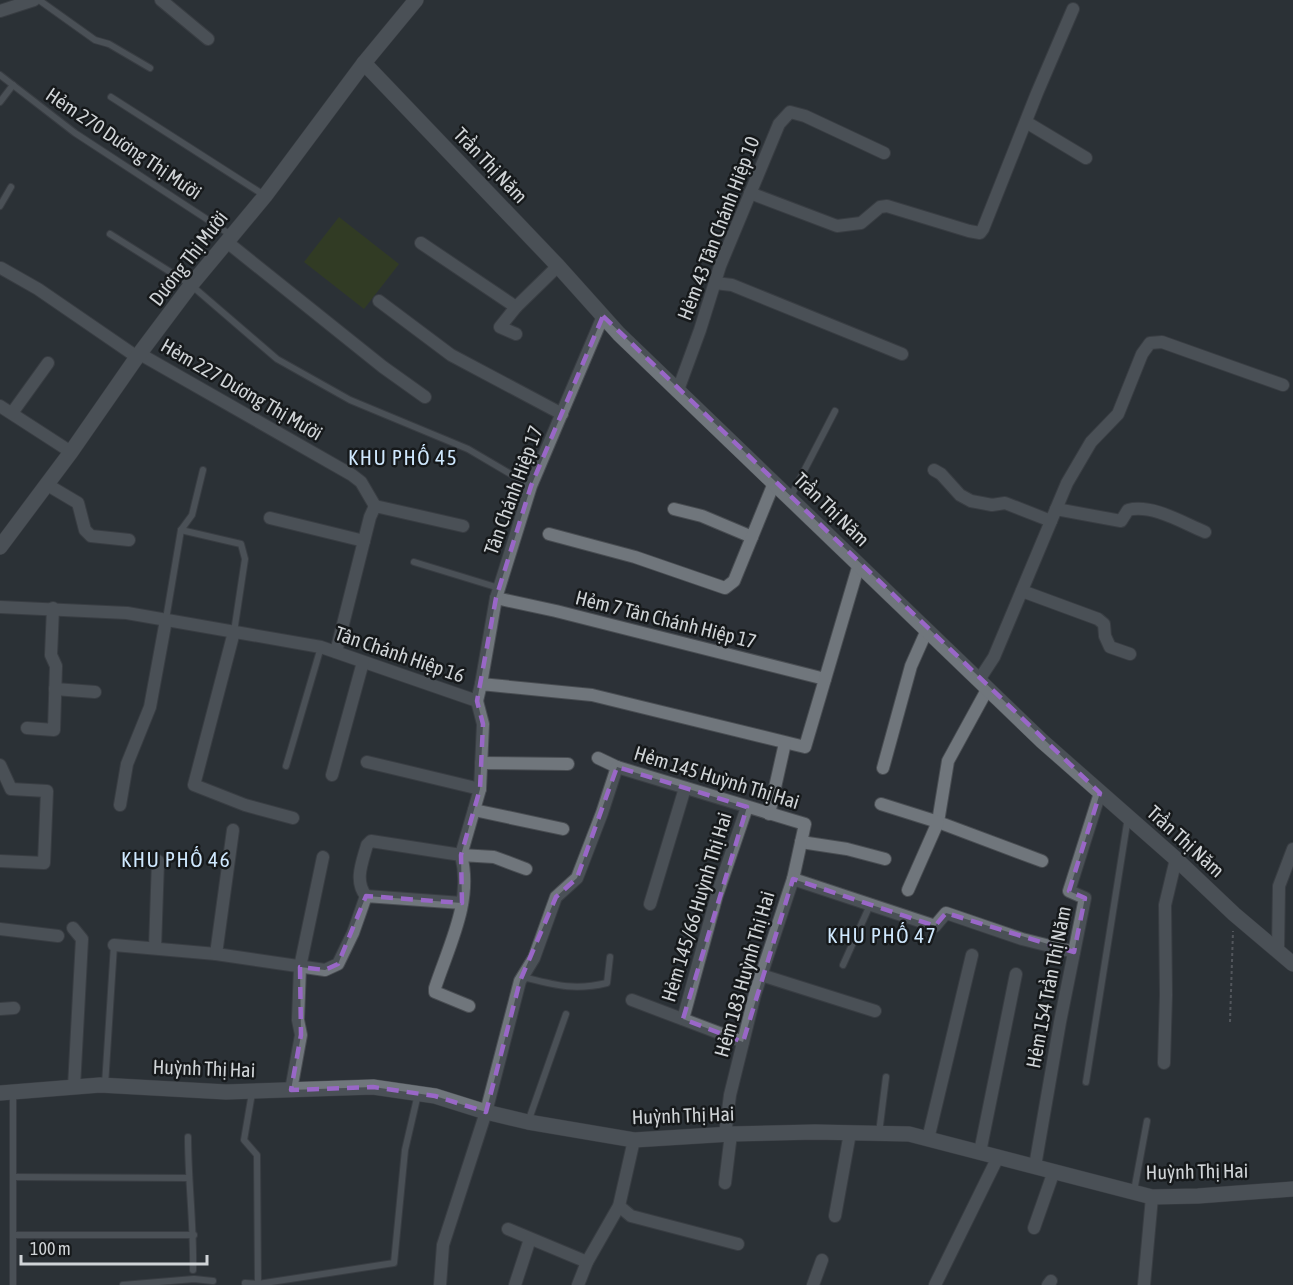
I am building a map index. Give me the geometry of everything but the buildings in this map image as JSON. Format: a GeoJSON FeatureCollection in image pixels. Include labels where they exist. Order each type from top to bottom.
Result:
{"type":"FeatureCollection","features":[{"type":"Feature","properties":{"kind":"street"},"geometry":{"type":"LineString","coordinates":[[0,11],[33,0]]}},
{"type":"Feature","properties":{"kind":"street"},"geometry":{"type":"LineString","coordinates":[[161,0],[208,39]]}},
{"type":"Feature","properties":{"kind":"street","name":"Dương Thị Mười"},"geometry":{"type":"LineString","coordinates":[[0,547],[5,530],[71,452],[138,355],[191,285],[265,196],[364,63],[416,0]]}},
{"type":"Feature","properties":{"kind":"street"},"geometry":{"type":"LineString","coordinates":[[750,193],[837,226],[861,223],[880,207],[886,206],[980,233],[1073,9]]}},
{"type":"Feature","properties":{"kind":"street","name":"Trần Thị Năm"},"geometry":{"type":"LineString","coordinates":[[364,63],[603,316],[678,390],[1042,741],[1176,859],[1234,914],[1293,963]]}},
{"type":"Feature","properties":{"kind":"street","name":"Hẻm 43 Tân Chánh Hiệp 10"},"geometry":{"type":"LineString","coordinates":[[678,390],[715,283],[778,123],[790,112],[805,116],[884,153]]}},
{"type":"Feature","properties":{"kind":"street"},"geometry":{"type":"LineString","coordinates":[[1026,122],[1086,158]]}},
{"type":"Feature","properties":{"kind":"street"},"geometry":{"type":"LineString","coordinates":[[229,239],[383,367],[425,396]]}},
{"type":"Feature","properties":{"kind":"street"},"geometry":{"type":"LineString","coordinates":[[421,243],[516,307]]}},
{"type":"Feature","properties":{"kind":"street"},"geometry":{"type":"LineString","coordinates":[[516,334],[500,327],[516,307],[558,266]]}},
{"type":"Feature","properties":{"kind":"street","name":"Hẻm 227 Dương Thị Mười"},"geometry":{"type":"LineString","coordinates":[[1,268],[138,355],[352,475],[361,482],[375,506]]}},
{"type":"Feature","properties":{"kind":"street"},"geometry":{"type":"LineString","coordinates":[[715,283],[732,285],[902,354]]}},
{"type":"Feature","properties":{"kind":"street"},"geometry":{"type":"LineString","coordinates":[[378,301],[451,355],[562,414]]}},
{"type":"Feature","properties":{"kind":"street","name":"Tân Chánh Hiệp 17"},"geometry":{"type":"LineString","coordinates":[[481,684],[498,593],[531,486],[603,316]]}},
{"type":"Feature","properties":{"kind":"street"},"geometry":{"type":"LineString","coordinates":[[908,890],[938,822],[948,761],[1068,483],[1091,442],[1118,414],[1143,354],[1150,343],[1161,342],[1283,385]]}},
{"type":"Feature","properties":{"kind":"street"},"geometry":{"type":"LineString","coordinates":[[12,413],[48,363]]}},
{"type":"Feature","properties":{"kind":"street"},"geometry":{"type":"LineString","coordinates":[[0,406],[71,452]]}},
{"type":"Feature","properties":{"kind":"street"},"geometry":{"type":"LineString","coordinates":[[934,470],[941,474],[960,495],[971,501],[992,506],[1005,503],[1054,515],[1121,521],[1128,510],[1135,508],[1159,513],[1205,532]]}},
{"type":"Feature","properties":{"kind":"street"},"geometry":{"type":"LineString","coordinates":[[549,534],[635,557],[725,588],[734,581],[774,483]]}},
{"type":"Feature","properties":{"kind":"street"},"geometry":{"type":"LineString","coordinates":[[46,484],[78,503],[84,530],[91,536],[129,540]]}},
{"type":"Feature","properties":{"kind":"street"},"geometry":{"type":"LineString","coordinates":[[336,652],[375,506],[463,526]]}},
{"type":"Feature","properties":{"kind":"street"},"geometry":{"type":"LineString","coordinates":[[674,509],[702,516],[752,537]]}},
{"type":"Feature","properties":{"kind":"street"},"geometry":{"type":"LineString","coordinates":[[270,518],[364,541]]}},
{"type":"Feature","properties":{"kind":"street"},"geometry":{"type":"LineString","coordinates":[[825,679],[859,564]]}},
{"type":"Feature","properties":{"kind":"street"},"geometry":{"type":"LineString","coordinates":[[1022,591],[1098,619],[1104,624],[1105,636],[1110,647],[1130,654]]}},
{"type":"Feature","properties":{"kind":"street","name":"Hẻm 7 Tân Chánh Hiệp 17"},"geometry":{"type":"LineString","coordinates":[[498,593],[588,619],[825,679]]}},
{"type":"Feature","properties":{"kind":"street","name":"Tân Chánh Hiệp 16"},"geometry":{"type":"LineString","coordinates":[[0,607],[127,613],[321,647],[477,701],[481,684],[592,695],[806,747],[825,679]]}},
{"type":"Feature","properties":{"kind":"street"},"geometry":{"type":"LineString","coordinates":[[27,728],[54,730],[56,666],[51,655],[53,608]]}},
{"type":"Feature","properties":{"kind":"street"},"geometry":{"type":"LineString","coordinates":[[120,805],[127,764],[150,707],[166,620]]}},
{"type":"Feature","properties":{"kind":"street"},"geometry":{"type":"LineString","coordinates":[[882,768],[911,666],[927,630]]}},
{"type":"Feature","properties":{"kind":"street"},"geometry":{"type":"LineString","coordinates":[[234,632],[194,785],[245,805],[293,818]]}},
{"type":"Feature","properties":{"kind":"street"},"geometry":{"type":"LineString","coordinates":[[332,775],[363,662]]}},
{"type":"Feature","properties":{"kind":"street"},"geometry":{"type":"LineString","coordinates":[[55,689],[95,692]]}},
{"type":"Feature","properties":{"kind":"street"},"geometry":{"type":"LineString","coordinates":[[469,1006],[435,992],[435,988],[460,918],[465,867],[461,855],[480,789],[483,724],[477,701]]}},
{"type":"Feature","properties":{"kind":"street"},"geometry":{"type":"LineString","coordinates":[[769,814],[784,743]]}},
{"type":"Feature","properties":{"kind":"street","name":"Hẻm 145 Huỳnh Thị Hai"},"geometry":{"type":"LineString","coordinates":[[598,758],[617,767],[806,824]]}},
{"type":"Feature","properties":{"kind":"street"},"geometry":{"type":"LineString","coordinates":[[367,762],[480,789]]}},
{"type":"Feature","properties":{"kind":"street"},"geometry":{"type":"LineString","coordinates":[[481,763],[568,764]]}},
{"type":"Feature","properties":{"kind":"street"},"geometry":{"type":"LineString","coordinates":[[0,765],[11,789],[47,791],[44,863],[0,861]]}},
{"type":"Feature","properties":{"kind":"street","name":"Hẻm 145 Huỳnh Thị Hai"},"geometry":{"type":"LineString","coordinates":[[440,1285],[443,1245],[486,1112],[523,977],[534,958],[556,897],[577,878],[617,767]]}},
{"type":"Feature","properties":{"kind":"street"},"geometry":{"type":"LineString","coordinates":[[650,904],[685,788]]}},
{"type":"Feature","properties":{"kind":"street","name":"Hẻm 154 Trần Thị Năm"},"geometry":{"type":"LineString","coordinates":[[1035,1166],[1085,898],[1070,891],[1100,793]]}},
{"type":"Feature","properties":{"kind":"street"},"geometry":{"type":"LineString","coordinates":[[881,804],[938,822],[1042,861]]}},
{"type":"Feature","properties":{"kind":"street","name":"Hẻm 145/66 Huỳnh Thị Hai"},"geometry":{"type":"LineString","coordinates":[[683,1018],[717,895],[747,807]]}},
{"type":"Feature","properties":{"kind":"street"},"geometry":{"type":"LineString","coordinates":[[474,810],[563,829]]}},
{"type":"Feature","properties":{"kind":"street","name":"Hẻm 183 Huỳnh Thị Hai"},"geometry":{"type":"LineString","coordinates":[[725,1183],[730,1095],[761,975],[793,879],[806,824]]}},
{"type":"Feature","properties":{"kind":"street"},"geometry":{"type":"LineString","coordinates":[[216,954],[233,830]]}},
{"type":"Feature","properties":{"kind":"street"},"geometry":{"type":"LineString","coordinates":[[366,896],[359,881],[367,845],[371,841],[461,855],[494,857],[526,869]]}},
{"type":"Feature","properties":{"kind":"street"},"geometry":{"type":"LineString","coordinates":[[801,842],[847,849],[885,859]]}},
{"type":"Feature","properties":{"kind":"street"},"geometry":{"type":"LineString","coordinates":[[1278,950],[1279,886],[1289,873],[1293,849]]}},
{"type":"Feature","properties":{"kind":"street"},"geometry":{"type":"LineString","coordinates":[[291,1090],[301,1035],[298,1020],[300,967],[323,857]]}},
{"type":"Feature","properties":{"kind":"street"},"geometry":{"type":"LineString","coordinates":[[1164,1063],[1165,905],[1176,859]]}},
{"type":"Feature","properties":{"kind":"street"},"geometry":{"type":"LineString","coordinates":[[155,948],[158,861]]}},
{"type":"Feature","properties":{"kind":"street"},"geometry":{"type":"LineString","coordinates":[[793,879],[935,926],[946,913],[1022,939],[1074,952]]}},
{"type":"Feature","properties":{"kind":"street"},"geometry":{"type":"LineString","coordinates":[[366,896],[462,903]]}},
{"type":"Feature","properties":{"kind":"street"},"geometry":{"type":"LineString","coordinates":[[114,945],[216,954],[325,970],[338,964],[353,933],[366,896]]}},
{"type":"Feature","properties":{"kind":"street"},"geometry":{"type":"LineString","coordinates":[[73,928],[82,939],[74,1087]]}},
{"type":"Feature","properties":{"kind":"street"},"geometry":{"type":"LineString","coordinates":[[0,929],[58,936]]}},
{"type":"Feature","properties":{"kind":"street"},"geometry":{"type":"LineString","coordinates":[[928,1139],[972,955]]}},
{"type":"Feature","properties":{"kind":"street"},"geometry":{"type":"LineString","coordinates":[[980,1152],[1016,974]]}},
{"type":"Feature","properties":{"kind":"street"},"geometry":{"type":"LineString","coordinates":[[761,975],[875,1011]]}},
{"type":"Feature","properties":{"kind":"street"},"geometry":{"type":"LineString","coordinates":[[632,1000],[743,1042]]}},
{"type":"Feature","properties":{"kind":"street"},"geometry":{"type":"LineString","coordinates":[[0,1009],[14,1008]]}},
{"type":"Feature","properties":{"kind":"street","name":"Huỳnh Thị Hai"},"geometry":{"type":"LineString","coordinates":[[6,1093],[105,1085],[226,1092],[373,1087],[435,1096],[528,1122],[634,1140],[728,1135],[909,1134],[1152,1197],[1293,1189]]}},
{"type":"Feature","properties":{"kind":"street"},"geometry":{"type":"LineString","coordinates":[[835,1216],[850,1133]]}},
{"type":"Feature","properties":{"kind":"street"},"geometry":{"type":"LineString","coordinates":[[578,1285],[587,1262],[619,1206],[634,1140]]}},
{"type":"Feature","properties":{"kind":"street"},"geometry":{"type":"LineString","coordinates":[[935,1285],[998,1157]]}},
{"type":"Feature","properties":{"kind":"street"},"geometry":{"type":"LineString","coordinates":[[1034,1228],[1054,1171]]}},
{"type":"Feature","properties":{"kind":"street"},"geometry":{"type":"LineString","coordinates":[[1144,1285],[1152,1197]]}},
{"type":"Feature","properties":{"kind":"street"},"geometry":{"type":"LineString","coordinates":[[619,1206],[631,1216],[738,1244]]}},
{"type":"Feature","properties":{"kind":"street"},"geometry":{"type":"LineString","coordinates":[[508,1229],[587,1262]]}},
{"type":"Feature","properties":{"kind":"street"},"geometry":{"type":"LineString","coordinates":[[514,1285],[530,1239]]}},
{"type":"Feature","properties":{"kind":"street"},"geometry":{"type":"LineString","coordinates":[[813,1285],[822,1260]]}},
{"type":"Feature","properties":{"kind":"lane"},"geometry":{"type":"LineString","coordinates":[[39,0],[95,40],[109,44],[150,68]]}},
{"type":"Feature","properties":{"kind":"lane","name":"Hẻm 270 Dương Thị Mười"},"geometry":{"type":"LineString","coordinates":[[0,75],[75,133],[229,239]]}},
{"type":"Feature","properties":{"kind":"lane"},"geometry":{"type":"LineString","coordinates":[[0,102],[13,85]]}},
{"type":"Feature","properties":{"kind":"lane"},"geometry":{"type":"LineString","coordinates":[[111,97],[265,196]]}},
{"type":"Feature","properties":{"kind":"lane"},"geometry":{"type":"LineString","coordinates":[[0,206],[11,187]]}},
{"type":"Feature","properties":{"kind":"lane"},"geometry":{"type":"LineString","coordinates":[[110,234],[191,285],[277,359],[350,400],[468,449],[531,486]]}},
{"type":"Feature","properties":{"kind":"lane"},"geometry":{"type":"LineString","coordinates":[[790,498],[835,411]]}},
{"type":"Feature","properties":{"kind":"lane"},"geometry":{"type":"LineString","coordinates":[[166,620],[181,530],[192,515],[203,470]]}},
{"type":"Feature","properties":{"kind":"lane"},"geometry":{"type":"LineString","coordinates":[[181,530],[241,544],[245,560],[234,632]]}},
{"type":"Feature","properties":{"kind":"lane"},"geometry":{"type":"LineString","coordinates":[[414,562],[498,593]]}},
{"type":"Feature","properties":{"kind":"lane"},"geometry":{"type":"LineString","coordinates":[[286,766],[321,647]]}},
{"type":"Feature","properties":{"kind":"lane"},"geometry":{"type":"LineString","coordinates":[[1086,1082],[1128,817]]}},
{"type":"Feature","properties":{"kind":"lane"},"geometry":{"type":"LineString","coordinates":[[843,965],[870,904]]}},
{"type":"Feature","properties":{"kind":"lane"},"geometry":{"type":"LineString","coordinates":[[105,1085],[114,945]]}},
{"type":"Feature","properties":{"kind":"lane"},"geometry":{"type":"LineString","coordinates":[[523,977],[561,987],[578,988],[607,983],[610,957]]}},
{"type":"Feature","properties":{"kind":"lane"},"geometry":{"type":"LineString","coordinates":[[528,1122],[567,1014]]}},
{"type":"Feature","properties":{"kind":"lane"},"geometry":{"type":"LineString","coordinates":[[879,1133],[885,1077]]}},
{"type":"Feature","properties":{"kind":"lane"},"geometry":{"type":"LineString","coordinates":[[252,1091],[244,1140],[257,1155],[258,1284]]}},
{"type":"Feature","properties":{"kind":"lane"},"geometry":{"type":"LineString","coordinates":[[6,1093],[13,1177],[13,1285]]}},
{"type":"Feature","properties":{"kind":"lane"},"geometry":{"type":"LineString","coordinates":[[244,1283],[258,1284],[394,1263],[405,1150],[419,1094]]}},
{"type":"Feature","properties":{"kind":"lane"},"geometry":{"type":"LineString","coordinates":[[1134,1192],[1147,1121]]}},
{"type":"Feature","properties":{"kind":"lane"},"geometry":{"type":"LineString","coordinates":[[188,1137],[188,1178],[194,1235],[193,1270]]}},
{"type":"Feature","properties":{"kind":"lane"},"geometry":{"type":"LineString","coordinates":[[13,1177],[188,1178]]}},
{"type":"Feature","properties":{"kind":"lane"},"geometry":{"type":"LineString","coordinates":[[13,1234],[194,1235]]}},
{"type":"Feature","properties":{"kind":"lane"},"geometry":{"type":"LineString","coordinates":[[123,1285],[194,1279],[213,1281]]}},
{"type":"Feature","properties":{"kind":"path"},"geometry":{"type":"LineString","coordinates":[[1230,1022],[1234,914]]}},
{"type":"Feature","properties":{"kind":"highlighted area"},"geometry":{"type":"Polygon","coordinates":[[[603,316],[1100,793],[1069,891],[1085,898],[1074,952],[946,913],[935,926],[793,879],[743,1042],[683,1019],[747,807],[617,767],[577,878],[556,897],[520,981],[486,1112],[435,1096],[373,1087],[291,1090],[301,1035],[300,967],[325,970],[338,964],[366,896],[462,903],[461,855],[480,789],[483,724],[477,701],[496,598],[531,486],[603,316]]]}},
{"type":"Feature","properties":{"kind":"green space"},"geometry":{"type":"Polygon","coordinates":[[[339,217],[399,264],[364,309],[304,262],[339,217]]]}},
{"type":"Feature","properties":{"kind":"district","name":"KHU PHỐ 45"},"geometry":{"type":"Point","coordinates":[403,457]}},
{"type":"Feature","properties":{"kind":"district","name":"KHU PHỐ 46"},"geometry":{"type":"Point","coordinates":[176,859]}},
{"type":"Feature","properties":{"kind":"district","name":"KHU PHỐ 47"},"geometry":{"type":"Point","coordinates":[882,935]}}]}
